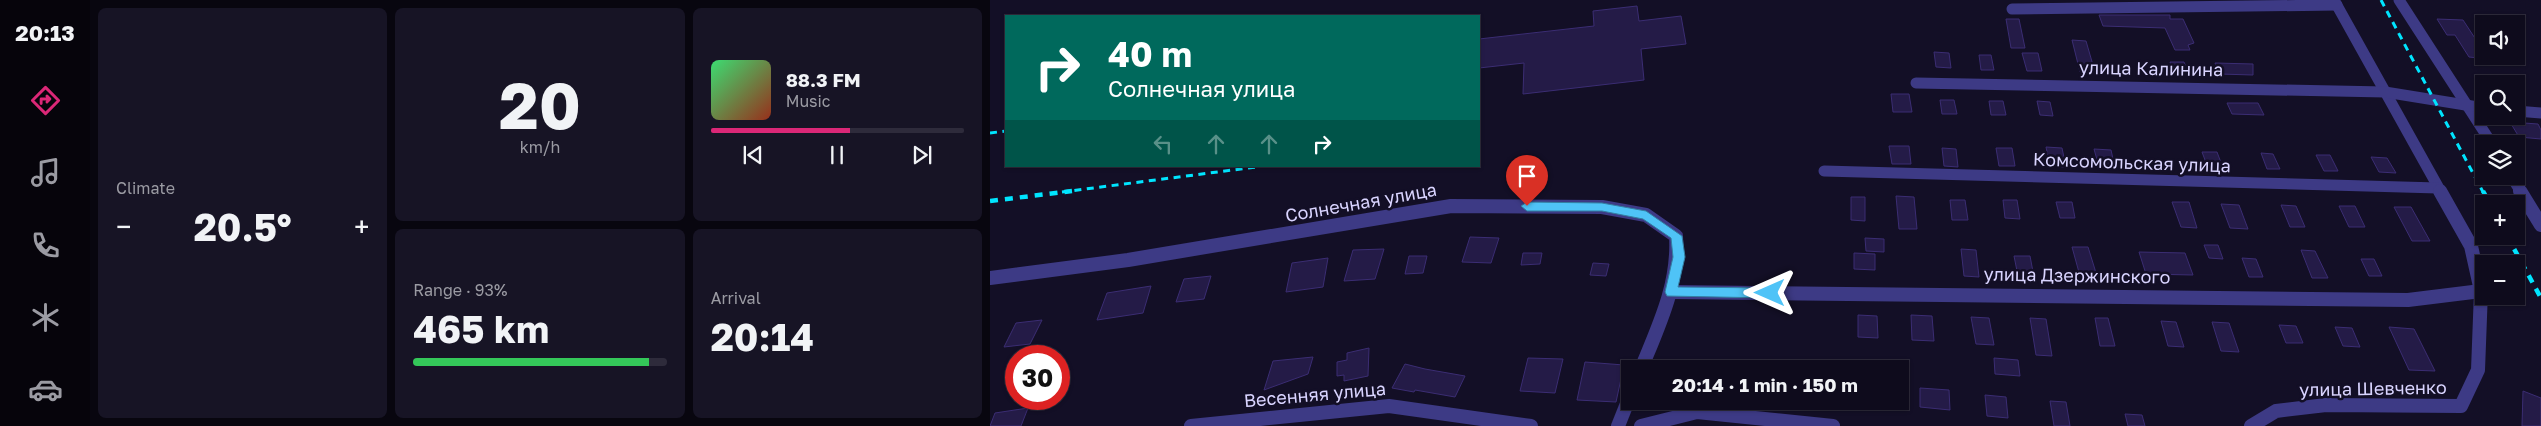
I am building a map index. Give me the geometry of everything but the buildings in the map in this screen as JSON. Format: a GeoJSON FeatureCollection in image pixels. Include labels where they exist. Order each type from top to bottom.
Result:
{"type":"FeatureCollection","features":[{"type":"Feature","properties":{"kind":"street"},"geometry":{"type":"LineString","coordinates":[[2399,0],[2486,135]]}},
{"type":"Feature","properties":{"kind":"street"},"geometry":{"type":"LineString","coordinates":[[2012,9],[2335,3],[2471,246],[2475,264]]}},
{"type":"Feature","properties":{"kind":"street","name":"улица Калинина"},"geometry":{"type":"LineString","coordinates":[[1916,83],[2385,92],[2475,107]]}},
{"type":"Feature","properties":{"kind":"street"},"geometry":{"type":"LineString","coordinates":[[2525,112],[2541,113]]}},
{"type":"Feature","properties":{"kind":"street","name":"Комсомольская улица"},"geometry":{"type":"LineString","coordinates":[[1824,171],[2438,188]]}},
{"type":"Feature","properties":{"kind":"street"},"geometry":{"type":"LineString","coordinates":[[2517,185],[2541,225]]}},
{"type":"Feature","properties":{"kind":"street","name":"Солнечная улица"},"geometry":{"type":"LineString","coordinates":[[990,278],[1128,260],[1451,206],[1602,207],[1646,215],[1676,236],[1679,257],[1671,292]]}},
{"type":"Feature","properties":{"kind":"street"},"geometry":{"type":"LineString","coordinates":[[1645,360],[1671,292]]}},
{"type":"Feature","properties":{"kind":"street","name":"улица Дзержинского"},"geometry":{"type":"LineString","coordinates":[[1671,292],[2408,300],[2475,292]]}},
{"type":"Feature","properties":{"kind":"street","name":"улица Шевченко"},"geometry":{"type":"LineString","coordinates":[[2251,426],[2276,411],[2326,405],[2460,406],[2478,370],[2480,305]]}},
{"type":"Feature","properties":{"kind":"street","name":"Весенняя улица"},"geometry":{"type":"LineString","coordinates":[[1191,426],[1204,423],[1308,420],[1389,406],[1532,426]]}},
{"type":"Feature","properties":{"kind":"street"},"geometry":{"type":"LineString","coordinates":[[1618,426],[1624,410]]}},
{"type":"Feature","properties":{"kind":"street"},"geometry":{"type":"LineString","coordinates":[[1641,426],[1697,412],[1833,426]]}},
{"type":"Feature","properties":{"kind":"railway"},"geometry":{"type":"LineString","coordinates":[[2381,0],[2483,192]]}},
{"type":"Feature","properties":{"kind":"railway"},"geometry":{"type":"LineString","coordinates":[[990,133],[1005,131]]}},
{"type":"Feature","properties":{"kind":"railway"},"geometry":{"type":"LineString","coordinates":[[1062,192],[1256,167]]}},
{"type":"Feature","properties":{"kind":"railway"},"geometry":{"type":"LineString","coordinates":[[990,201],[1072,191]]}},
{"type":"Feature","properties":{"kind":"railway"},"geometry":{"type":"LineString","coordinates":[[2483,191],[2485,195]]}},
{"type":"Feature","properties":{"kind":"railway"},"geometry":{"type":"LineString","coordinates":[[2512,245],[2541,298]]}},
{"type":"Feature","properties":{"kind":"route"},"geometry":{"type":"LineString","coordinates":[[1527,206],[1602,207],[1646,215],[1676,236],[1679,257],[1671,292],[1770,293]]}}]}
